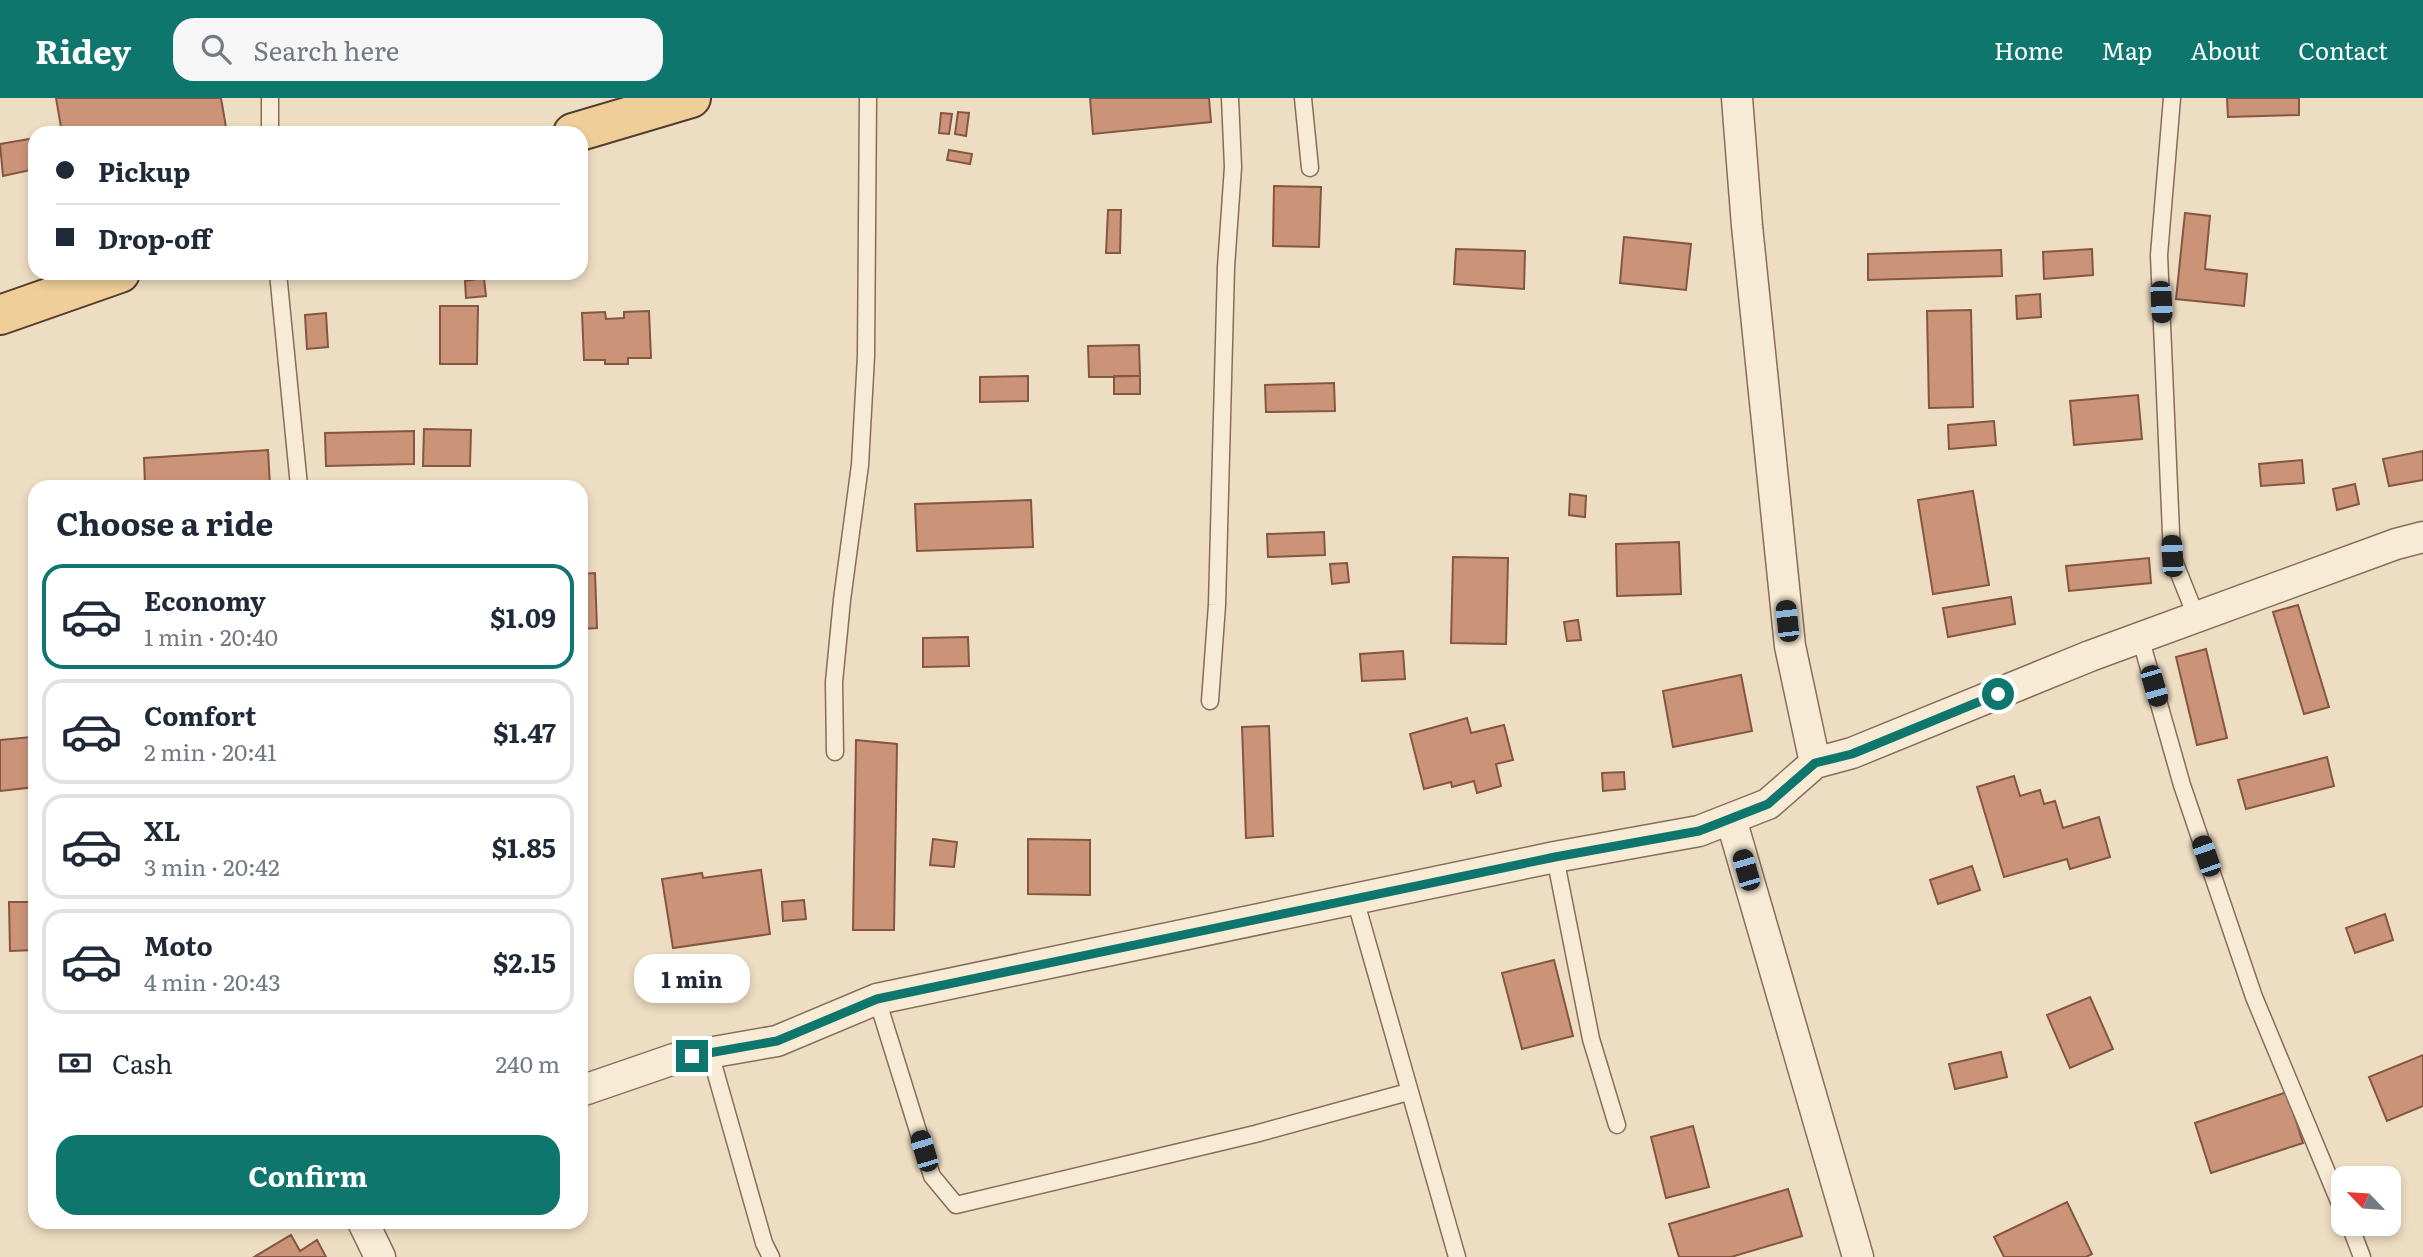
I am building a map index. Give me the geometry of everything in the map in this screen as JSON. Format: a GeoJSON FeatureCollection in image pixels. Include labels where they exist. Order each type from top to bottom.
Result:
{"type":"FeatureCollection","features":[{"type":"Feature","properties":{"kind":"main road"},"geometry":{"type":"LineString","coordinates":[[588,129],[691,98]]}},
{"type":"Feature","properties":{"kind":"main road"},"geometry":{"type":"LineString","coordinates":[[0,315],[100,280]]}},
{"type":"Feature","properties":{"kind":"street"},"geometry":{"type":"LineString","coordinates":[[1737,98],[1746,226],[1790,646],[1815,763]]}},
{"type":"Feature","properties":{"kind":"street"},"geometry":{"type":"LineString","coordinates":[[588,1089],[674,1059],[777,1041],[877,999],[1555,857],[1699,831],[1768,804],[1815,763],[1852,754],[2196,616],[2396,544],[2423,537]]}},
{"type":"Feature","properties":{"kind":"street"},"geometry":{"type":"LineString","coordinates":[[1731,819],[1858,1257]]}},
{"type":"Feature","properties":{"kind":"street"},"geometry":{"type":"LineString","coordinates":[[366,1229],[380,1257]]}},
{"type":"Feature","properties":{"kind":"lane"},"geometry":{"type":"LineString","coordinates":[[270,98],[271,126]]}},
{"type":"Feature","properties":{"kind":"lane"},"geometry":{"type":"LineString","coordinates":[[835,752],[834,682],[860,465],[866,356],[868,98]]}},
{"type":"Feature","properties":{"kind":"lane"},"geometry":{"type":"LineString","coordinates":[[1210,701],[1217,605],[1226,267],[1233,167],[1230,98]]}},
{"type":"Feature","properties":{"kind":"lane"},"geometry":{"type":"LineString","coordinates":[[1303,98],[1310,168]]}},
{"type":"Feature","properties":{"kind":"lane"},"geometry":{"type":"LineString","coordinates":[[2172,98],[2159,255],[2171,542],[2172,556],[2196,616]]}},
{"type":"Feature","properties":{"kind":"lane"},"geometry":{"type":"LineString","coordinates":[[279,280],[298,480]]}},
{"type":"Feature","properties":{"kind":"lane"},"geometry":{"type":"LineString","coordinates":[[2140,637],[2182,785],[2254,998],[2331,1181]]}},
{"type":"Feature","properties":{"kind":"lane"},"geometry":{"type":"LineString","coordinates":[[1555,857],[1591,1039],[1617,1125]]}},
{"type":"Feature","properties":{"kind":"lane"},"geometry":{"type":"LineString","coordinates":[[1355,899],[1457,1257]]}},
{"type":"Feature","properties":{"kind":"lane"},"geometry":{"type":"LineString","coordinates":[[877,999],[932,1176],[956,1205],[1255,1134],[1408,1092]]}},
{"type":"Feature","properties":{"kind":"lane"},"geometry":{"type":"LineString","coordinates":[[710,1053],[764,1243],[771,1257]]}},
{"type":"Feature","properties":{"kind":"lane"},"geometry":{"type":"LineString","coordinates":[[2354,1236],[2362,1257]]}},
{"type":"Feature","properties":{"kind":"building"},"geometry":{"type":"Polygon","coordinates":[[[56,98],[221,98],[226,126],[61,126],[56,98]]]}},
{"type":"Feature","properties":{"kind":"building"},"geometry":{"type":"Polygon","coordinates":[[[1090,98],[1209,98],[1211,122],[1093,134],[1090,98]]]}},
{"type":"Feature","properties":{"kind":"building"},"geometry":{"type":"Polygon","coordinates":[[[2227,98],[2299,98],[2299,115],[2228,117],[2227,98]]]}},
{"type":"Feature","properties":{"kind":"building"},"geometry":{"type":"Polygon","coordinates":[[[958,112],[969,113],[966,136],[955,134],[958,112]]]}},
{"type":"Feature","properties":{"kind":"building"},"geometry":{"type":"Polygon","coordinates":[[[941,113],[952,114],[949,134],[939,133],[941,113]]]}},
{"type":"Feature","properties":{"kind":"building"},"geometry":{"type":"Polygon","coordinates":[[[28,139],[28,171],[3,176],[0,144],[28,139]]]}},
{"type":"Feature","properties":{"kind":"building"},"geometry":{"type":"Polygon","coordinates":[[[949,150],[972,154],[970,164],[947,160],[949,150]]]}},
{"type":"Feature","properties":{"kind":"building"},"geometry":{"type":"Polygon","coordinates":[[[1274,186],[1321,187],[1319,247],[1273,246],[1274,186]]]}},
{"type":"Feature","properties":{"kind":"building"},"geometry":{"type":"Polygon","coordinates":[[[1108,210],[1121,210],[1120,253],[1106,253],[1108,210]]]}},
{"type":"Feature","properties":{"kind":"building"},"geometry":{"type":"Polygon","coordinates":[[[2185,213],[2210,216],[2205,269],[2247,274],[2244,306],[2176,299],[2185,213]]]}},
{"type":"Feature","properties":{"kind":"building"},"geometry":{"type":"Polygon","coordinates":[[[1624,237],[1691,244],[1686,290],[1620,283],[1624,237]]]}},
{"type":"Feature","properties":{"kind":"building"},"geometry":{"type":"Polygon","coordinates":[[[1456,249],[1525,251],[1524,289],[1454,284],[1456,249]]]}},
{"type":"Feature","properties":{"kind":"building"},"geometry":{"type":"Polygon","coordinates":[[[2092,249],[2093,275],[2044,279],[2043,252],[2092,249]]]}},
{"type":"Feature","properties":{"kind":"building"},"geometry":{"type":"Polygon","coordinates":[[[2001,250],[2002,276],[1868,280],[1868,254],[2001,250]]]}},
{"type":"Feature","properties":{"kind":"building"},"geometry":{"type":"Polygon","coordinates":[[[484,280],[486,296],[466,298],[465,281],[484,280]]]}},
{"type":"Feature","properties":{"kind":"building"},"geometry":{"type":"Polygon","coordinates":[[[2040,294],[2041,317],[2017,319],[2016,296],[2040,294]]]}},
{"type":"Feature","properties":{"kind":"building"},"geometry":{"type":"Polygon","coordinates":[[[440,306],[478,306],[477,364],[440,364],[440,306]]]}},
{"type":"Feature","properties":{"kind":"building"},"geometry":{"type":"Polygon","coordinates":[[[1971,310],[1973,407],[1929,408],[1927,311],[1971,310]]]}},
{"type":"Feature","properties":{"kind":"building"},"geometry":{"type":"Polygon","coordinates":[[[649,311],[651,358],[628,358],[628,364],[584,360],[582,313],[605,312],[606,319],[624,318],[624,312],[649,311]]]}},
{"type":"Feature","properties":{"kind":"building"},"geometry":{"type":"Polygon","coordinates":[[[326,313],[328,347],[307,349],[305,315],[326,313]]]}},
{"type":"Feature","properties":{"kind":"building"},"geometry":{"type":"Polygon","coordinates":[[[1139,345],[1140,376],[1089,377],[1088,346],[1139,345]]]}},
{"type":"Feature","properties":{"kind":"building"},"geometry":{"type":"Polygon","coordinates":[[[1028,376],[1028,401],[980,402],[980,377],[1028,376]]]}},
{"type":"Feature","properties":{"kind":"building"},"geometry":{"type":"Polygon","coordinates":[[[1114,376],[1140,376],[1140,394],[1114,394],[1114,376]]]}},
{"type":"Feature","properties":{"kind":"building"},"geometry":{"type":"Polygon","coordinates":[[[1334,383],[1335,411],[1266,412],[1265,385],[1334,383]]]}},
{"type":"Feature","properties":{"kind":"building"},"geometry":{"type":"Polygon","coordinates":[[[2138,395],[2142,439],[2074,445],[2070,401],[2138,395]]]}},
{"type":"Feature","properties":{"kind":"building"},"geometry":{"type":"Polygon","coordinates":[[[1994,421],[1996,445],[1949,449],[1948,425],[1994,421]]]}},
{"type":"Feature","properties":{"kind":"building"},"geometry":{"type":"Polygon","coordinates":[[[424,429],[471,430],[470,466],[423,466],[424,429]]]}},
{"type":"Feature","properties":{"kind":"building"},"geometry":{"type":"Polygon","coordinates":[[[414,431],[414,464],[326,466],[325,433],[414,431]]]}},
{"type":"Feature","properties":{"kind":"building"},"geometry":{"type":"Polygon","coordinates":[[[268,450],[270,480],[145,480],[144,458],[268,450]]]}},
{"type":"Feature","properties":{"kind":"building"},"geometry":{"type":"Polygon","coordinates":[[[2423,451],[2423,480],[2389,486],[2383,459],[2423,451]]]}},
{"type":"Feature","properties":{"kind":"building"},"geometry":{"type":"Polygon","coordinates":[[[2302,460],[2304,483],[2261,486],[2259,464],[2302,460]]]}},
{"type":"Feature","properties":{"kind":"building"},"geometry":{"type":"Polygon","coordinates":[[[2355,484],[2359,504],[2337,510],[2333,489],[2355,484]]]}},
{"type":"Feature","properties":{"kind":"building"},"geometry":{"type":"Polygon","coordinates":[[[1973,491],[1989,585],[1933,594],[1918,500],[1973,491]]]}},
{"type":"Feature","properties":{"kind":"building"},"geometry":{"type":"Polygon","coordinates":[[[1570,494],[1586,496],[1585,517],[1569,515],[1570,494]]]}},
{"type":"Feature","properties":{"kind":"building"},"geometry":{"type":"Polygon","coordinates":[[[1031,500],[1033,547],[917,551],[915,504],[1031,500]]]}},
{"type":"Feature","properties":{"kind":"building"},"geometry":{"type":"Polygon","coordinates":[[[1324,532],[1325,555],[1268,557],[1267,534],[1324,532]]]}},
{"type":"Feature","properties":{"kind":"building"},"geometry":{"type":"Polygon","coordinates":[[[1679,542],[1681,594],[1617,596],[1616,544],[1679,542]]]}},
{"type":"Feature","properties":{"kind":"building"},"geometry":{"type":"Polygon","coordinates":[[[1453,557],[1508,558],[1506,644],[1451,643],[1453,557]]]}},
{"type":"Feature","properties":{"kind":"building"},"geometry":{"type":"Polygon","coordinates":[[[2149,558],[2151,583],[2069,591],[2066,566],[2149,558]]]}},
{"type":"Feature","properties":{"kind":"building"},"geometry":{"type":"Polygon","coordinates":[[[1347,563],[1349,582],[1332,584],[1330,564],[1347,563]]]}},
{"type":"Feature","properties":{"kind":"building"},"geometry":{"type":"Polygon","coordinates":[[[595,573],[597,628],[588,629],[588,574],[595,573]]]}},
{"type":"Feature","properties":{"kind":"building"},"geometry":{"type":"Polygon","coordinates":[[[2011,597],[2015,624],[1948,637],[1943,608],[2011,597]]]}},
{"type":"Feature","properties":{"kind":"building"},"geometry":{"type":"Polygon","coordinates":[[[2298,605],[2329,707],[2304,714],[2273,612],[2298,605]]]}},
{"type":"Feature","properties":{"kind":"building"},"geometry":{"type":"Polygon","coordinates":[[[1578,620],[1581,640],[1567,641],[1564,622],[1578,620]]]}},
{"type":"Feature","properties":{"kind":"building"},"geometry":{"type":"Polygon","coordinates":[[[968,637],[969,666],[923,667],[923,638],[968,637]]]}},
{"type":"Feature","properties":{"kind":"building"},"geometry":{"type":"Polygon","coordinates":[[[2206,649],[2227,738],[2197,745],[2176,657],[2206,649]]]}},
{"type":"Feature","properties":{"kind":"building"},"geometry":{"type":"Polygon","coordinates":[[[1403,651],[1405,679],[1362,681],[1360,654],[1403,651]]]}},
{"type":"Feature","properties":{"kind":"building"},"geometry":{"type":"Polygon","coordinates":[[[1741,675],[1752,731],[1673,747],[1663,691],[1741,675]]]}},
{"type":"Feature","properties":{"kind":"building"},"geometry":{"type":"Polygon","coordinates":[[[1467,718],[1471,733],[1504,725],[1513,760],[1496,764],[1501,786],[1477,793],[1474,781],[1452,787],[1451,782],[1424,789],[1410,734],[1467,718]]]}},
{"type":"Feature","properties":{"kind":"building"},"geometry":{"type":"Polygon","coordinates":[[[1269,726],[1273,836],[1246,838],[1242,727],[1269,726]]]}},
{"type":"Feature","properties":{"kind":"building"},"geometry":{"type":"Polygon","coordinates":[[[28,737],[28,788],[0,791],[0,740],[28,737]]]}},
{"type":"Feature","properties":{"kind":"building"},"geometry":{"type":"Polygon","coordinates":[[[856,740],[897,744],[894,930],[853,930],[856,740]]]}},
{"type":"Feature","properties":{"kind":"building"},"geometry":{"type":"Polygon","coordinates":[[[2327,757],[2334,786],[2246,809],[2238,780],[2327,757]]]}},
{"type":"Feature","properties":{"kind":"building"},"geometry":{"type":"Polygon","coordinates":[[[1624,772],[1625,789],[1603,791],[1602,773],[1624,772]]]}},
{"type":"Feature","properties":{"kind":"building"},"geometry":{"type":"Polygon","coordinates":[[[2014,776],[2020,796],[2040,790],[2044,804],[2055,801],[2063,828],[2099,817],[2110,857],[2070,869],[2067,859],[2004,877],[1977,787],[2014,776]]]}},
{"type":"Feature","properties":{"kind":"building"},"geometry":{"type":"Polygon","coordinates":[[[933,839],[957,842],[954,867],[930,865],[933,839]]]}},
{"type":"Feature","properties":{"kind":"building"},"geometry":{"type":"Polygon","coordinates":[[[1028,839],[1090,840],[1090,895],[1028,894],[1028,839]]]}},
{"type":"Feature","properties":{"kind":"building"},"geometry":{"type":"Polygon","coordinates":[[[1972,866],[1980,890],[1938,904],[1930,880],[1972,866]]]}},
{"type":"Feature","properties":{"kind":"building"},"geometry":{"type":"Polygon","coordinates":[[[761,870],[770,934],[673,948],[662,879],[702,873],[703,878],[761,870]]]}},
{"type":"Feature","properties":{"kind":"building"},"geometry":{"type":"Polygon","coordinates":[[[804,900],[806,919],[783,921],[782,902],[804,900]]]}},
{"type":"Feature","properties":{"kind":"building"},"geometry":{"type":"Polygon","coordinates":[[[9,902],[28,902],[28,950],[10,951],[9,902]]]}},
{"type":"Feature","properties":{"kind":"building"},"geometry":{"type":"Polygon","coordinates":[[[2385,914],[2393,940],[2355,953],[2346,928],[2385,914]]]}},
{"type":"Feature","properties":{"kind":"building"},"geometry":{"type":"Polygon","coordinates":[[[1554,960],[1573,1036],[1522,1049],[1502,973],[1554,960]]]}},
{"type":"Feature","properties":{"kind":"building"},"geometry":{"type":"Polygon","coordinates":[[[2090,997],[2113,1049],[2070,1068],[2047,1015],[2090,997]]]}},
{"type":"Feature","properties":{"kind":"building"},"geometry":{"type":"Polygon","coordinates":[[[2001,1052],[2007,1077],[1955,1089],[1949,1064],[2001,1052]]]}},
{"type":"Feature","properties":{"kind":"building"},"geometry":{"type":"Polygon","coordinates":[[[2423,1055],[2423,1106],[2387,1121],[2369,1077],[2423,1055]]]}},
{"type":"Feature","properties":{"kind":"building"},"geometry":{"type":"Polygon","coordinates":[[[2287,1092],[2303,1143],[2211,1173],[2195,1123],[2287,1092]]]}},
{"type":"Feature","properties":{"kind":"building"},"geometry":{"type":"Polygon","coordinates":[[[1693,1126],[1709,1187],[1666,1198],[1651,1137],[1693,1126]]]}},
{"type":"Feature","properties":{"kind":"building"},"geometry":{"type":"Polygon","coordinates":[[[1788,1189],[1802,1236],[1731,1257],[1679,1257],[1669,1224],[1788,1189]]]}},
{"type":"Feature","properties":{"kind":"building"},"geometry":{"type":"Polygon","coordinates":[[[2067,1202],[2092,1254],[2086,1257],[2004,1257],[1994,1237],[2067,1202]]]}},
{"type":"Feature","properties":{"kind":"building"},"geometry":{"type":"Polygon","coordinates":[[[291,1235],[300,1251],[317,1240],[326,1257],[254,1257],[291,1235]]]}},
{"type":"Feature","properties":{"kind":"route"},"geometry":{"type":"LineString","coordinates":[[692,1056],[777,1041],[877,999],[1555,857],[1699,831],[1768,804],[1815,763],[1852,754],[1998,694]]}}]}
